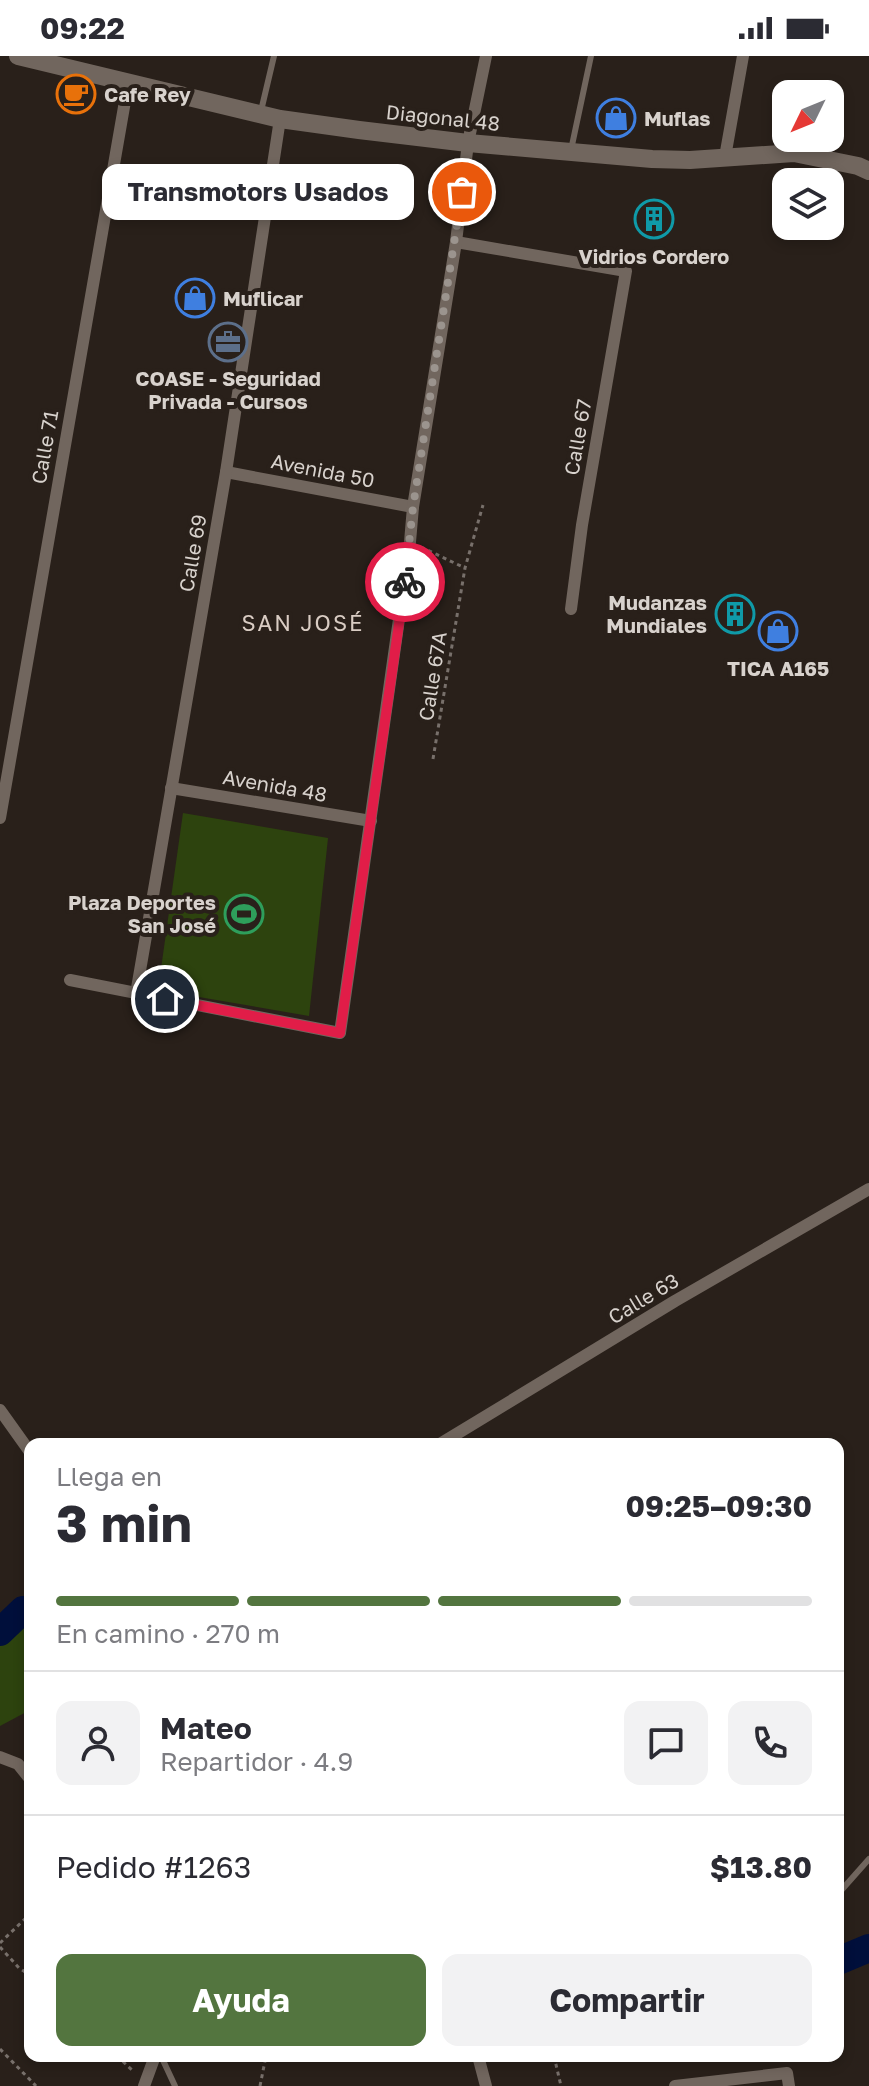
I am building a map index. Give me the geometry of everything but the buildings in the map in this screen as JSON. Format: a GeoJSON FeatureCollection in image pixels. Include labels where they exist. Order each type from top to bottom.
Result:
{"type":"FeatureCollection","features":[{"type":"Feature","properties":{"kind":"street","name":"Diagonal 48"},"geometry":{"type":"LineString","coordinates":[[18,56],[280,119],[570,153],[690,160],[794,153],[869,171]]}},
{"type":"Feature","properties":{"kind":"street"},"geometry":{"type":"LineString","coordinates":[[70,980],[340,1033],[413,507],[456,242],[468,143],[486,56]]}},
{"type":"Feature","properties":{"kind":"street"},"geometry":{"type":"LineString","coordinates":[[725,157],[743,56]]}},
{"type":"Feature","properties":{"kind":"street","name":"Calle 71"},"geometry":{"type":"LineString","coordinates":[[0,818],[128,84]]}},
{"type":"Feature","properties":{"kind":"street","name":"Calle 69"},"geometry":{"type":"LineString","coordinates":[[136,994],[226,472],[280,119]]}},
{"type":"Feature","properties":{"kind":"street","name":"Calle 67"},"geometry":{"type":"LineString","coordinates":[[456,242],[626,271],[582,525],[571,609]]}},
{"type":"Feature","properties":{"kind":"street","name":"Avenida 50"},"geometry":{"type":"LineString","coordinates":[[226,472],[413,507]]}},
{"type":"Feature","properties":{"kind":"street","name":"Avenida 48"},"geometry":{"type":"LineString","coordinates":[[171,788],[371,821]]}},
{"type":"Feature","properties":{"kind":"street","name":"Calle 63"},"geometry":{"type":"LineString","coordinates":[[450,1438],[675,1301],[869,1189]]}},
{"type":"Feature","properties":{"kind":"street"},"geometry":{"type":"LineString","coordinates":[[0,1410],[24,1444]]}},
{"type":"Feature","properties":{"kind":"street"},"geometry":{"type":"LineString","coordinates":[[0,1757],[18,1764],[24,1772]]}},
{"type":"Feature","properties":{"kind":"street"},"geometry":{"type":"LineString","coordinates":[[145,2085],[155,2062]]}},
{"type":"Feature","properties":{"kind":"street"},"geometry":{"type":"LineString","coordinates":[[480,2062],[486,2086]]}},
{"type":"Feature","properties":{"kind":"street"},"geometry":{"type":"LineString","coordinates":[[675,2086],[788,2080]]}},
{"type":"Feature","properties":{"kind":"lane"},"geometry":{"type":"LineString","coordinates":[[260,113],[274,56]]}},
{"type":"Feature","properties":{"kind":"lane"},"geometry":{"type":"LineString","coordinates":[[570,153],[591,56]]}},
{"type":"Feature","properties":{"kind":"lane"},"geometry":{"type":"LineString","coordinates":[[844,1887],[869,1859]]}},
{"type":"Feature","properties":{"kind":"lane"},"geometry":{"type":"LineString","coordinates":[[161,2062],[175,2086]]}},
{"type":"Feature","properties":{"kind":"path","name":"Calle 67A"},"geometry":{"type":"LineString","coordinates":[[433,759],[465,568],[483,505]]}},
{"type":"Feature","properties":{"kind":"path"},"geometry":{"type":"LineString","coordinates":[[410,542],[465,568]]}},
{"type":"Feature","properties":{"kind":"path"},"geometry":{"type":"LineString","coordinates":[[24,1920],[0,1945],[24,1971]]}},
{"type":"Feature","properties":{"kind":"path"},"geometry":{"type":"LineString","coordinates":[[0,2049],[36,2086]]}},
{"type":"Feature","properties":{"kind":"path"},"geometry":{"type":"LineString","coordinates":[[123,2062],[145,2085]]}},
{"type":"Feature","properties":{"kind":"path"},"geometry":{"type":"LineString","coordinates":[[260,2086],[265,2062]]}},
{"type":"Feature","properties":{"kind":"path"},"geometry":{"type":"LineString","coordinates":[[555,2062],[561,2086]]}},
{"type":"Feature","properties":{"kind":"green space","name":"Plaza Deportes San José"},"geometry":{"type":"Polygon","coordinates":[[[183,813],[328,838],[309,1016],[158,990],[183,813]]]}},
{"type":"Feature","properties":{"kind":"green space"},"geometry":{"type":"Polygon","coordinates":[[[24,1628],[24,1713],[0,1726],[0,1643],[24,1628]]]}},
{"type":"Feature","properties":{"kind":"waterway"},"geometry":{"type":"LineString","coordinates":[[0,1632],[24,1611]]}},
{"type":"Feature","properties":{"kind":"waterway"},"geometry":{"type":"LineString","coordinates":[[844,1958],[869,1948]]}},
{"type":"Feature","properties":{"kind":"way so far"},"geometry":{"type":"LineString","coordinates":[[405,582],[413,507],[462,192]]}},
{"type":"Feature","properties":{"kind":"place","name":"Cafe Rey"},"geometry":{"type":"Point","coordinates":[76,94]}},
{"type":"Feature","properties":{"kind":"place","name":"Muflas"},"geometry":{"type":"Point","coordinates":[616,118]}},
{"type":"Feature","properties":{"kind":"place","name":"Transmotors Usados"},"geometry":{"type":"Point","coordinates":[462,192]}},
{"type":"Feature","properties":{"kind":"place","name":"Vidrios Cordero"},"geometry":{"type":"Point","coordinates":[654,219]}},
{"type":"Feature","properties":{"kind":"place","name":"Muflicar"},"geometry":{"type":"Point","coordinates":[195,298]}},
{"type":"Feature","properties":{"kind":"place","name":"COASE - Seguridad Privada - Cursos"},"geometry":{"type":"Point","coordinates":[228,342]}},
{"type":"Feature","properties":{"kind":"place","name":"Mudanzas Mundiales"},"geometry":{"type":"Point","coordinates":[735,614]}},
{"type":"Feature","properties":{"kind":"place","name":"TICA A165"},"geometry":{"type":"Point","coordinates":[778,631]}},
{"type":"Feature","properties":{"kind":"place","name":"Plaza Deportes San José"},"geometry":{"type":"Point","coordinates":[244,914]}},
{"type":"Feature","properties":{"kind":"district","name":"SAN JOSÉ"},"geometry":{"type":"Point","coordinates":[303,622]}},
{"type":"Feature","properties":{"kind":"route"},"geometry":{"type":"LineString","coordinates":[[165,999],[340,1033],[405,582]]}}]}
